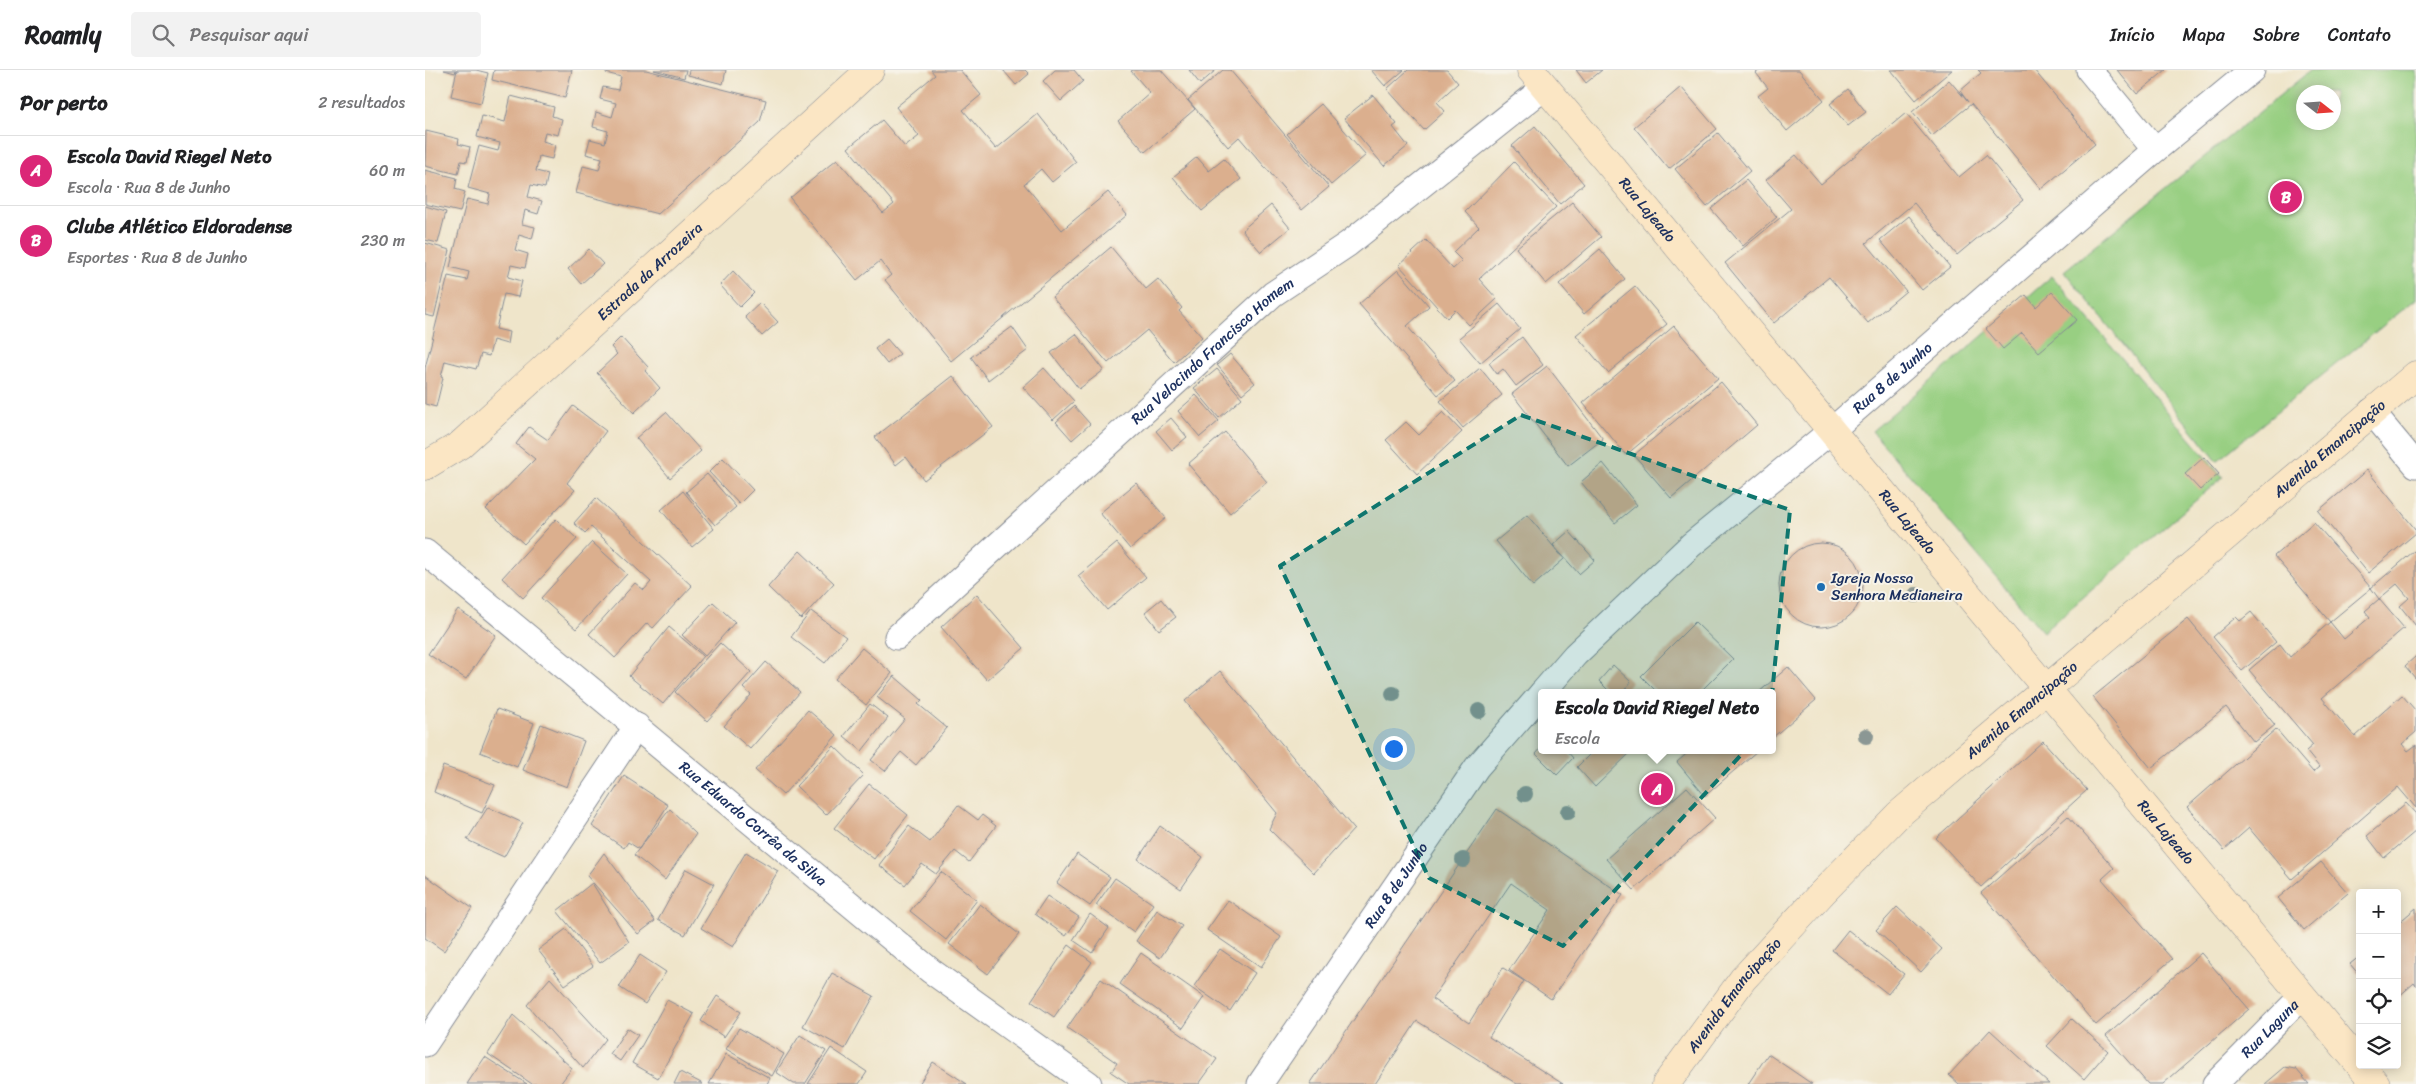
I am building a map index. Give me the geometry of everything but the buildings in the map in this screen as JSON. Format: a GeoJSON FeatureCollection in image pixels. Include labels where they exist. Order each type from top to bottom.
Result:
{"type":"FeatureCollection","features":[{"type":"Feature","properties":{"kind":"main road","name":"Estrada da Arrozeira"},"geometry":{"type":"LineString","coordinates":[[425,466],[460,444],[870,70]]}},
{"type":"Feature","properties":{"kind":"main road","name":"Rua Lajeado"},"geometry":{"type":"LineString","coordinates":[[1538,78],[2356,1060]]}},
{"type":"Feature","properties":{"kind":"main road","name":"Avenida Emancipação"},"geometry":{"type":"LineString","coordinates":[[1666,1084],[1743,979],[1822,893],[1898,815],[2371,411],[2416,375]]}},
{"type":"Feature","properties":{"kind":"main road","name":"Rua Lajeado"},"geometry":{"type":"LineString","coordinates":[[2363,1069],[2376,1084]]}},
{"type":"Feature","properties":{"kind":"street"},"geometry":{"type":"LineString","coordinates":[[2089,70],[2155,150]]}},
{"type":"Feature","properties":{"kind":"street","name":"Rua 8 de Junho"},"geometry":{"type":"LineString","coordinates":[[1545,689],[1575,655],[1691,545],[1831,431],[2155,150],[2252,70]]}},
{"type":"Feature","properties":{"kind":"street","name":"Rua Velocindo Francisco Homem"},"geometry":{"type":"LineString","coordinates":[[897,637],[1273,294],[1348,244],[1538,78]]}},
{"type":"Feature","properties":{"kind":"street"},"geometry":{"type":"LineString","coordinates":[[2371,411],[2416,465]]}},
{"type":"Feature","properties":{"kind":"street","name":"Rua Eduardo Corrêa da Silva"},"geometry":{"type":"LineString","coordinates":[[425,552],[931,971],[1089,1084]]}},
{"type":"Feature","properties":{"kind":"street","name":"Rua 8 de Junho"},"geometry":{"type":"LineString","coordinates":[[1260,1084],[1477,768],[1538,698]]}},
{"type":"Feature","properties":{"kind":"street"},"geometry":{"type":"LineString","coordinates":[[425,1044],[637,726]]}},
{"type":"Feature","properties":{"kind":"street","name":"Rua Laguna"},"geometry":{"type":"LineString","coordinates":[[2215,1084],[2302,996]]}},
{"type":"Feature","properties":{"kind":"highlighted area"},"geometry":{"type":"Polygon","coordinates":[[[1521,415],[1790,510],[1769,725],[1563,946],[1429,878],[1280,566],[1521,415]]]}},
{"type":"Feature","properties":{"kind":"green space"},"geometry":{"type":"Polygon","coordinates":[[[2311,70],[2416,70],[2416,299],[2217,461],[2064,271],[2311,70]]]}},
{"type":"Feature","properties":{"kind":"green space"},"geometry":{"type":"Polygon","coordinates":[[[2052,276],[2223,477],[2043,632],[1872,431],[2052,276]]]}},
{"type":"Feature","properties":{"kind":"place","name":"Clube Atlético Eldoradense"},"geometry":{"type":"Point","coordinates":[2286,197]}},
{"type":"Feature","properties":{"kind":"place","name":"Igreja Nossa Senhora Medianeira"},"geometry":{"type":"Point","coordinates":[1821,587]}},
{"type":"Feature","properties":{"kind":"place","name":"Escola David Riegel Neto"},"geometry":{"type":"Point","coordinates":[1657,789]}}]}
